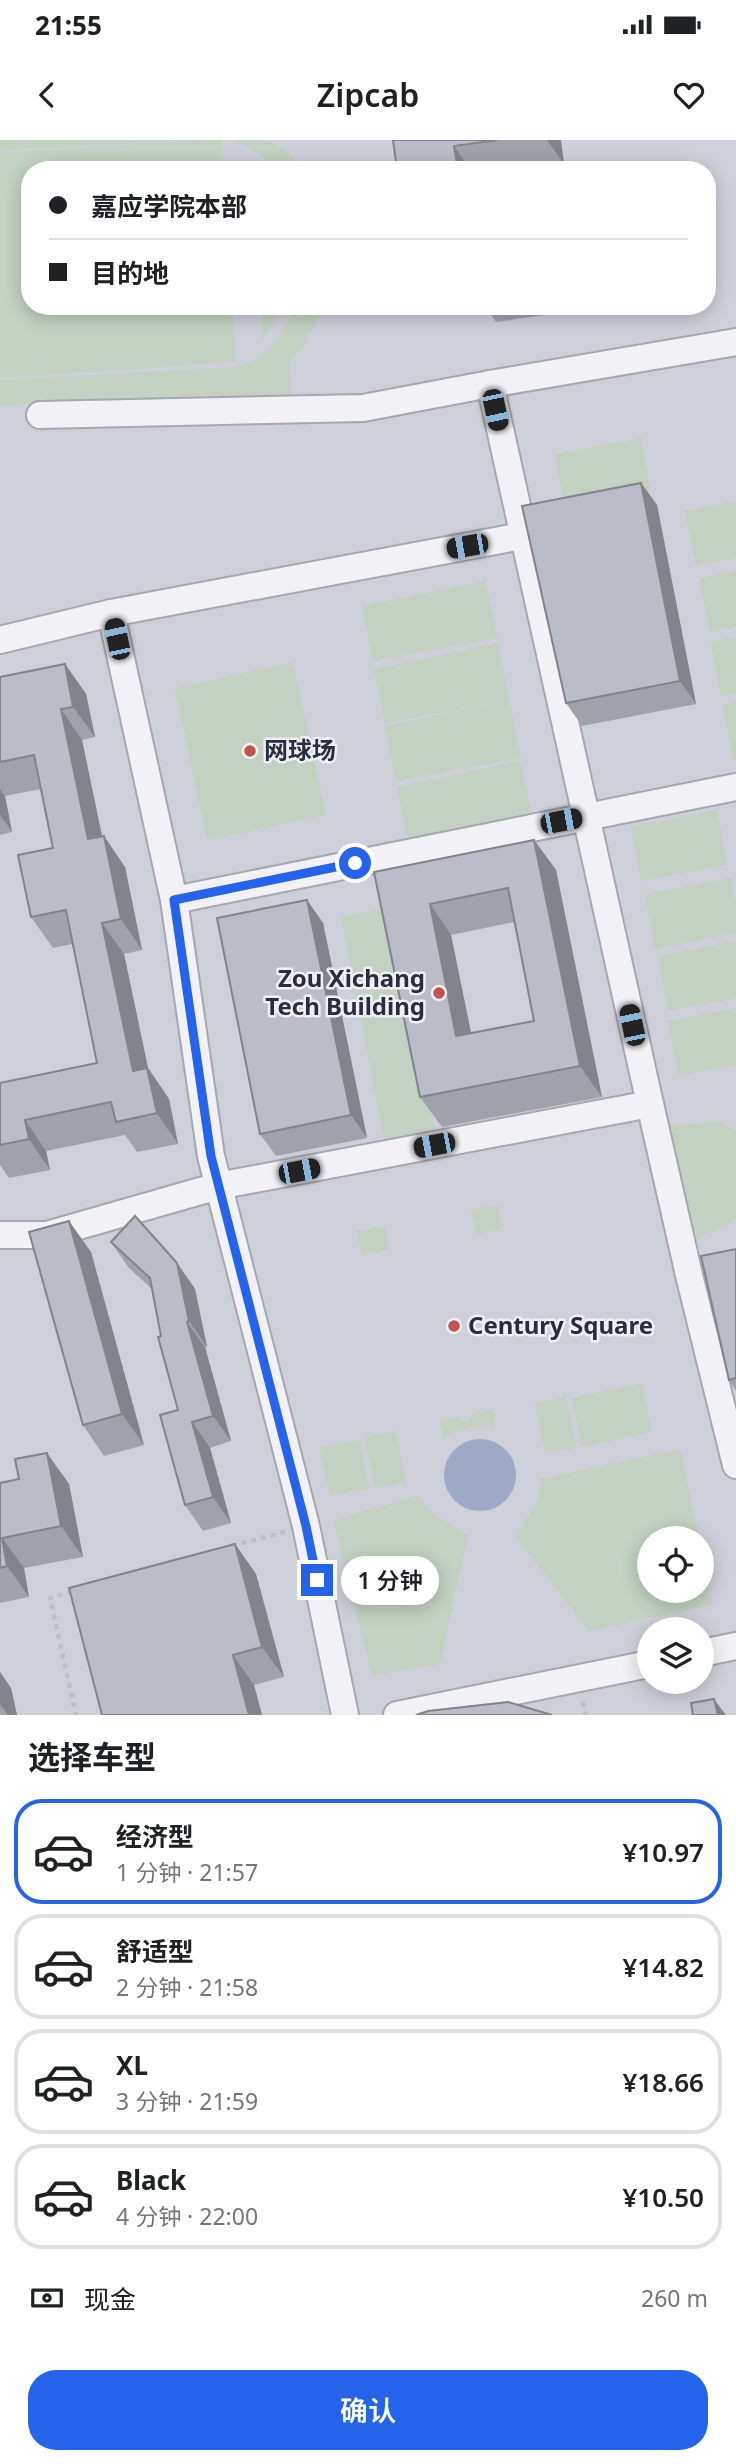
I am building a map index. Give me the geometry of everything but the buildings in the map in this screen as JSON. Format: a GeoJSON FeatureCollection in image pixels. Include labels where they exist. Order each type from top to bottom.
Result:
{"type":"FeatureCollection","features":[{"type":"Feature","properties":{"kind":"lane"},"geometry":{"type":"LineString","coordinates":[[40,415],[363,408],[736,342]]}},
{"type":"Feature","properties":{"kind":"lane"},"geometry":{"type":"LineString","coordinates":[[490,384],[689,1275],[734,1448]]}},
{"type":"Feature","properties":{"kind":"lane"},"geometry":{"type":"LineString","coordinates":[[0,640],[111,614],[522,536]]}},
{"type":"Feature","properties":{"kind":"lane"},"geometry":{"type":"LineString","coordinates":[[111,614],[174,900],[211,1156],[306,1526],[345,1715]]}},
{"type":"Feature","properties":{"kind":"lane"},"geometry":{"type":"LineString","coordinates":[[174,900],[736,787]]}},
{"type":"Feature","properties":{"kind":"lane"},"geometry":{"type":"LineString","coordinates":[[0,1235],[47,1236],[218,1186],[650,1104]]}},
{"type":"Feature","properties":{"kind":"lane"},"geometry":{"type":"LineString","coordinates":[[714,1651],[736,1646]]}},
{"type":"Feature","properties":{"kind":"lane"},"geometry":{"type":"LineString","coordinates":[[397,1715],[637,1666]]}},
{"type":"Feature","properties":{"kind":"path"},"geometry":{"type":"LineString","coordinates":[[225,1548],[306,1526]]}},
{"type":"Feature","properties":{"kind":"path"},"geometry":{"type":"LineString","coordinates":[[76,1715],[50,1598],[77,1590]]}},
{"type":"Feature","properties":{"kind":"path"},"geometry":{"type":"LineString","coordinates":[[583,1701],[585,1714],[591,1715]]}},
{"type":"Feature","properties":{"kind":"shaded area"},"geometry":{"type":"Polygon","coordinates":[[[0,140],[736,140],[736,1715],[0,1715],[0,140]]]}},
{"type":"Feature","properties":{"kind":"green space"},"geometry":{"type":"Polygon","coordinates":[[[0,140],[184,140],[0,151],[0,140]]]}},
{"type":"Feature","properties":{"kind":"green space"},"geometry":{"type":"Polygon","coordinates":[[[222,140],[223,161],[21,161],[21,315],[233,315],[236,362],[0,378],[0,153],[222,140]]]}},
{"type":"Feature","properties":{"kind":"green space"},"geometry":{"type":"Polygon","coordinates":[[[233,140],[258,140],[275,144],[296,161],[267,161],[233,140]]]}},
{"type":"Feature","properties":{"kind":"green space"},"geometry":{"type":"Polygon","coordinates":[[[262,315],[278,315],[263,340],[262,315]]]}},
{"type":"Feature","properties":{"kind":"green space"},"geometry":{"type":"Polygon","coordinates":[[[292,315],[320,315],[303,347],[289,361],[292,395],[0,406],[0,380],[238,367],[267,351],[292,315]]]}},
{"type":"Feature","properties":{"kind":"green space"},"geometry":{"type":"Polygon","coordinates":[[[641,438],[651,493],[565,509],[555,454],[641,438]]]}},
{"type":"Feature","properties":{"kind":"green space"},"geometry":{"type":"Polygon","coordinates":[[[736,501],[736,558],[696,565],[685,511],[736,501]]]}},
{"type":"Feature","properties":{"kind":"green space"},"geometry":{"type":"Polygon","coordinates":[[[736,571],[736,627],[710,632],[699,578],[736,571]]]}},
{"type":"Feature","properties":{"kind":"green space"},"geometry":{"type":"Polygon","coordinates":[[[485,581],[498,638],[373,661],[362,606],[485,581]]]}},
{"type":"Feature","properties":{"kind":"green space"},"geometry":{"type":"Polygon","coordinates":[[[736,637],[736,693],[721,696],[711,642],[736,637]]]}},
{"type":"Feature","properties":{"kind":"green space"},"geometry":{"type":"Polygon","coordinates":[[[498,643],[521,758],[396,781],[385,726],[506,701],[385,723],[374,669],[498,643]]]}},
{"type":"Feature","properties":{"kind":"green space","name":"网球场"},"geometry":{"type":"Polygon","coordinates":[[[293,662],[326,815],[207,840],[175,688],[293,662]]]}},
{"type":"Feature","properties":{"kind":"green space"},"geometry":{"type":"Polygon","coordinates":[[[736,702],[736,759],[733,760],[723,705],[736,702]]]}},
{"type":"Feature","properties":{"kind":"green space"},"geometry":{"type":"Polygon","coordinates":[[[520,761],[533,818],[408,841],[397,787],[520,761]]]}},
{"type":"Feature","properties":{"kind":"green space"},"geometry":{"type":"Polygon","coordinates":[[[717,810],[727,865],[641,881],[631,827],[717,810]]]}},
{"type":"Feature","properties":{"kind":"green space"},"geometry":{"type":"Polygon","coordinates":[[[731,878],[736,905],[736,933],[655,949],[645,894],[731,878]]]}},
{"type":"Feature","properties":{"kind":"green space"},"geometry":{"type":"Polygon","coordinates":[[[392,907],[437,1138],[386,1148],[341,917],[392,907]]]}},
{"type":"Feature","properties":{"kind":"green space"},"geometry":{"type":"Polygon","coordinates":[[[736,941],[736,998],[668,1011],[658,956],[736,941]]]}},
{"type":"Feature","properties":{"kind":"green space"},"geometry":{"type":"Polygon","coordinates":[[[736,1008],[736,1065],[679,1076],[668,1021],[736,1008]]]}},
{"type":"Feature","properties":{"kind":"green space"},"geometry":{"type":"Polygon","coordinates":[[[721,1121],[736,1131],[736,1218],[729,1224],[693,1240],[668,1126],[721,1121]]]}},
{"type":"Feature","properties":{"kind":"green space"},"geometry":{"type":"Polygon","coordinates":[[[498,1205],[502,1229],[476,1234],[471,1210],[498,1205]]]}},
{"type":"Feature","properties":{"kind":"green space"},"geometry":{"type":"Polygon","coordinates":[[[385,1226],[389,1250],[362,1255],[357,1231],[385,1226]]]}},
{"type":"Feature","properties":{"kind":"green space"},"geometry":{"type":"Polygon","coordinates":[[[642,1383],[652,1432],[582,1447],[572,1398],[642,1383]]]}},
{"type":"Feature","properties":{"kind":"green space"},"geometry":{"type":"Polygon","coordinates":[[[566,1397],[576,1448],[545,1453],[535,1403],[566,1397]]]}},
{"type":"Feature","properties":{"kind":"green space"},"geometry":{"type":"Polygon","coordinates":[[[493,1409],[495,1429],[475,1427],[443,1438],[440,1420],[457,1417],[464,1422],[469,1420],[472,1414],[493,1409]]]}},
{"type":"Feature","properties":{"kind":"green space"},"geometry":{"type":"Polygon","coordinates":[[[396,1431],[406,1482],[375,1488],[365,1437],[396,1431]]]}},
{"type":"Feature","properties":{"kind":"green space"},"geometry":{"type":"Polygon","coordinates":[[[360,1440],[368,1489],[330,1495],[319,1447],[360,1440]]]}},
{"type":"Feature","properties":{"kind":"green space"},"geometry":{"type":"Polygon","coordinates":[[[680,1449],[696,1526],[637,1526],[637,1603],[713,1605],[656,1617],[637,1617],[637,1621],[589,1631],[516,1537],[538,1501],[541,1479],[680,1449]]]}},
{"type":"Feature","properties":{"kind":"green space"},"geometry":{"type":"Polygon","coordinates":[[[418,1495],[433,1514],[468,1535],[440,1664],[372,1676],[334,1521],[418,1495]]]}},
{"type":"Feature","properties":{"kind":"water"},"geometry":{"type":"Polygon","coordinates":[[[480,1439],[500,1445],[510,1455],[516,1475],[510,1495],[500,1505],[480,1511],[460,1505],[450,1495],[444,1475],[450,1455],[460,1445],[480,1439]]]}},
{"type":"Feature","properties":{"kind":"place","name":"网球场"},"geometry":{"type":"Point","coordinates":[250,751]}},
{"type":"Feature","properties":{"kind":"place","name":"Zou Xichang Tech Building"},"geometry":{"type":"Point","coordinates":[439,993]}},
{"type":"Feature","properties":{"kind":"place","name":"Century Square"},"geometry":{"type":"Point","coordinates":[454,1326]}},
{"type":"Feature","properties":{"kind":"route"},"geometry":{"type":"LineString","coordinates":[[317,1580],[306,1526],[211,1156],[174,900],[355,863]]}}]}
